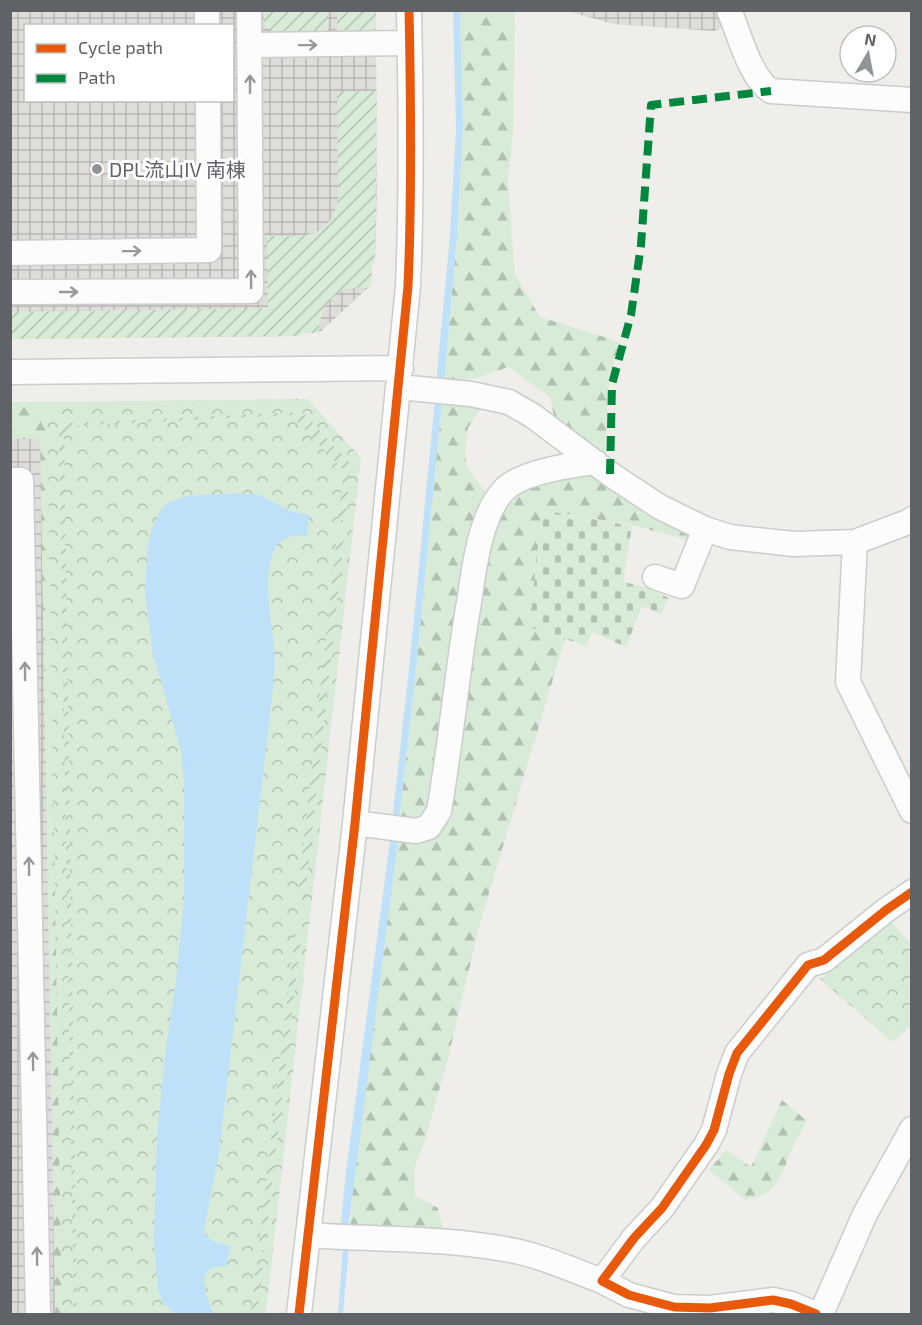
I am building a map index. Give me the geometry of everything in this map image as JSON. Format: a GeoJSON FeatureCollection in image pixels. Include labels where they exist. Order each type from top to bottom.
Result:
{"type":"FeatureCollection","features":[{"type":"Feature","properties":{"kind":"street"},"geometry":{"type":"LineString","coordinates":[[10,292],[251,291],[249,10]]}},
{"type":"Feature","properties":{"kind":"street"},"geometry":{"type":"LineString","coordinates":[[299,1314],[355,823],[408,286],[411,205],[408,10]]}},
{"type":"Feature","properties":{"kind":"street"},"geometry":{"type":"LineString","coordinates":[[729,10],[755,73],[764,87],[771,91],[912,100]]}},
{"type":"Feature","properties":{"kind":"street"},"geometry":{"type":"LineString","coordinates":[[250,45],[410,44]]}},
{"type":"Feature","properties":{"kind":"street"},"geometry":{"type":"LineString","coordinates":[[10,254],[209,250],[208,102]]}},
{"type":"Feature","properties":{"kind":"street"},"geometry":{"type":"LineString","coordinates":[[10,372],[400,377],[440,392],[471,394],[509,402],[533,416],[610,474],[660,507],[705,529],[730,537],[794,544],[855,542],[910,524]]}},
{"type":"Feature","properties":{"kind":"street"},"geometry":{"type":"LineString","coordinates":[[355,823],[416,831],[429,827],[439,811],[470,592],[480,543],[491,511],[505,489],[527,476],[595,462]]}},
{"type":"Feature","properties":{"kind":"street"},"geometry":{"type":"LineString","coordinates":[[10,480],[21,480],[38,1314]]}},
{"type":"Feature","properties":{"kind":"street"},"geometry":{"type":"LineString","coordinates":[[655,577],[682,586],[705,529]]}},
{"type":"Feature","properties":{"kind":"street"},"geometry":{"type":"LineString","coordinates":[[855,542],[848,682],[912,811]]}},
{"type":"Feature","properties":{"kind":"street"},"geometry":{"type":"LineString","coordinates":[[602,1281],[634,1238],[662,1208],[706,1145],[714,1130],[737,1053],[808,966],[824,960],[912,892]]}},
{"type":"Feature","properties":{"kind":"street"},"geometry":{"type":"LineString","coordinates":[[821,1314],[866,1214],[912,1129]]}},
{"type":"Feature","properties":{"kind":"street"},"geometry":{"type":"LineString","coordinates":[[308,1235],[462,1242],[535,1256],[602,1281],[629,1295],[675,1307],[710,1308],[773,1300],[816,1314]]}},
{"type":"Feature","properties":{"kind":"shaded area"},"geometry":{"type":"Polygon","coordinates":[[[10,11],[376,11],[377,198],[375,261],[372,265],[371,285],[319,333],[302,333],[300,336],[11,339],[10,11]]]}},
{"type":"Feature","properties":{"kind":"shaded area"},"geometry":{"type":"Polygon","coordinates":[[[567,11],[721,11],[726,26],[714,31],[613,24],[567,11]]]}},
{"type":"Feature","properties":{"kind":"shaded area"},"geometry":{"type":"Polygon","coordinates":[[[10,402],[47,402],[62,1314],[11,1314],[10,402]]]}},
{"type":"Feature","properties":{"kind":"green space"},"geometry":{"type":"Polygon","coordinates":[[[264,11],[328,11],[328,31],[271,31],[264,24],[264,11]]]}},
{"type":"Feature","properties":{"kind":"green space"},"geometry":{"type":"Polygon","coordinates":[[[337,11],[376,11],[376,30],[337,31],[337,11]]]}},
{"type":"Feature","properties":{"kind":"green space"},"geometry":{"type":"Polygon","coordinates":[[[460,11],[515,11],[513,133],[508,181],[515,274],[540,317],[620,342],[609,379],[605,456],[555,421],[550,397],[508,367],[480,377],[444,385],[457,236],[463,127],[460,11]]]}},
{"type":"Feature","properties":{"kind":"green space"},"geometry":{"type":"Polygon","coordinates":[[[377,91],[375,261],[372,265],[371,285],[368,288],[348,289],[332,298],[322,313],[319,333],[302,333],[300,336],[11,339],[11,312],[268,308],[267,236],[312,234],[328,223],[334,214],[338,201],[337,92],[377,91]]]}},
{"type":"Feature","properties":{"kind":"green space"},"geometry":{"type":"Polygon","coordinates":[[[308,399],[361,458],[266,1314],[62,1314],[47,402],[308,399]]]}},
{"type":"Feature","properties":{"kind":"green space"},"geometry":{"type":"Polygon","coordinates":[[[442,400],[483,404],[468,428],[465,451],[467,468],[489,496],[429,816],[399,822],[417,660],[442,400]]]}},
{"type":"Feature","properties":{"kind":"green space"},"geometry":{"type":"Polygon","coordinates":[[[10,402],[47,402],[62,1314],[55,1314],[40,439],[11,439],[10,402]]]}},
{"type":"Feature","properties":{"kind":"green space"},"geometry":{"type":"Polygon","coordinates":[[[302,412],[351,464],[345,520],[338,520],[344,471],[291,415],[71,426],[64,435],[77,1314],[74,1314],[59,433],[68,423],[302,412]]]}},
{"type":"Feature","properties":{"kind":"green space"},"geometry":{"type":"Polygon","coordinates":[[[591,473],[695,533],[692,541],[632,525],[543,510],[530,627],[565,639],[480,923],[447,1062],[425,1141],[414,1168],[415,1196],[438,1208],[444,1233],[350,1230],[354,1173],[398,840],[430,833],[478,590],[501,507],[531,485],[591,473]]]}},
{"type":"Feature","properties":{"kind":"green space"},"geometry":{"type":"Polygon","coordinates":[[[543,510],[632,526],[623,582],[645,587],[669,598],[661,614],[642,606],[626,647],[592,632],[586,646],[530,627],[543,510]]]}},
{"type":"Feature","properties":{"kind":"green space"},"geometry":{"type":"Polygon","coordinates":[[[337,536],[344,537],[305,896],[298,895],[337,536]]]}},
{"type":"Feature","properties":{"kind":"green space"},"geometry":{"type":"Polygon","coordinates":[[[890,920],[911,945],[911,1025],[893,1042],[820,979],[890,920]]]}},
{"type":"Feature","properties":{"kind":"green space"},"geometry":{"type":"Polygon","coordinates":[[[295,934],[301,935],[264,1252],[258,1251],[295,934]]]}},
{"type":"Feature","properties":{"kind":"green space"},"geometry":{"type":"Polygon","coordinates":[[[782,1100],[807,1121],[776,1183],[765,1194],[745,1200],[709,1170],[726,1150],[751,1167],[782,1100]]]}},
{"type":"Feature","properties":{"kind":"green space"},"geometry":{"type":"Polygon","coordinates":[[[256,1267],[263,1268],[257,1314],[251,1314],[256,1267]]]}},
{"type":"Feature","properties":{"kind":"water"},"geometry":{"type":"Polygon","coordinates":[[[453,11],[460,11],[463,127],[457,236],[444,385],[436,384],[450,235],[456,129],[453,11]]]}},
{"type":"Feature","properties":{"kind":"water"},"geometry":{"type":"Polygon","coordinates":[[[435,399],[442,400],[417,660],[399,822],[392,823],[410,659],[435,399]]]}},
{"type":"Feature","properties":{"kind":"water"},"geometry":{"type":"Polygon","coordinates":[[[239,493],[259,495],[290,511],[309,515],[307,536],[289,537],[278,545],[271,558],[268,576],[275,654],[274,679],[219,1153],[204,1230],[211,1240],[230,1246],[226,1267],[215,1267],[205,1275],[205,1290],[214,1314],[179,1314],[163,1303],[158,1290],[154,1242],[157,1136],[184,898],[184,783],[181,751],[153,654],[145,594],[148,543],[152,528],[162,508],[170,502],[186,496],[239,493]]]}},
{"type":"Feature","properties":{"kind":"water"},"geometry":{"type":"Polygon","coordinates":[[[398,840],[348,1230],[340,1230],[390,841],[398,840]]]}},
{"type":"Feature","properties":{"kind":"water"},"geometry":{"type":"Polygon","coordinates":[[[349,1246],[343,1314],[338,1314],[343,1247],[349,1246]]]}},
{"type":"Feature","properties":{"kind":"marked path"},"geometry":{"type":"LineString","coordinates":[[610,474],[612,384],[631,315],[641,245],[651,105],[771,91]]}},
{"type":"Feature","properties":{"kind":"cycle path"},"geometry":{"type":"LineString","coordinates":[[299,1314],[355,823],[408,286],[411,148],[409,10]]}},
{"type":"Feature","properties":{"kind":"cycle path"},"geometry":{"type":"LineString","coordinates":[[816,1314],[773,1300],[710,1308],[674,1307],[629,1295],[602,1281],[634,1238],[662,1208],[706,1145],[714,1130],[737,1053],[808,965],[824,960],[912,892]]}},
{"type":"Feature","properties":{"kind":"place","name":"DPL流山IV 南棟"},"geometry":{"type":"Point","coordinates":[97,169]}}]}
